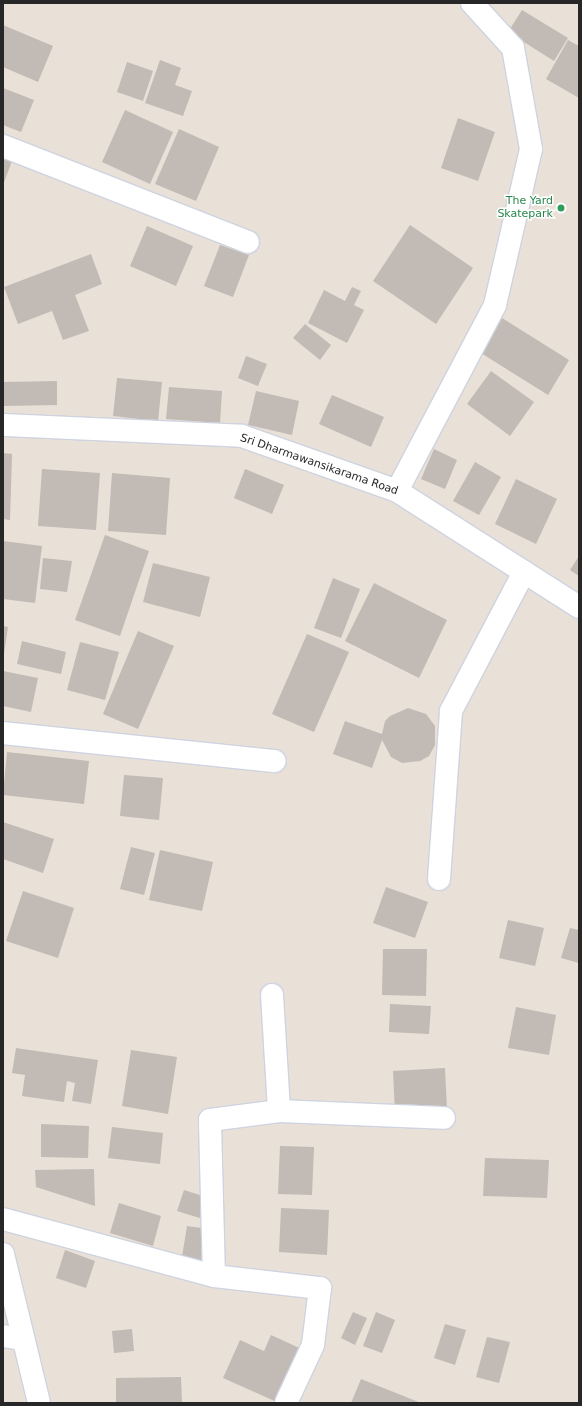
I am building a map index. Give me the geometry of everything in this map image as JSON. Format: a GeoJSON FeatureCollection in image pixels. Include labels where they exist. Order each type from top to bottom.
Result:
{"type":"FeatureCollection","features":[{"type":"Feature","properties":{"kind":"street"},"geometry":{"type":"LineString","coordinates":[[397,491],[495,305],[531,149],[513,48],[472,3]]}},
{"type":"Feature","properties":{"kind":"street"},"geometry":{"type":"LineString","coordinates":[[3,146],[248,242]]}},
{"type":"Feature","properties":{"kind":"street","name":"Sri Dharmawansikarama Road"},"geometry":{"type":"LineString","coordinates":[[3,425],[242,436],[397,491],[579,607]]}},
{"type":"Feature","properties":{"kind":"street"},"geometry":{"type":"LineString","coordinates":[[439,879],[451,711],[524,572]]}},
{"type":"Feature","properties":{"kind":"street"},"geometry":{"type":"LineString","coordinates":[[3,733],[274,761]]}},
{"type":"Feature","properties":{"kind":"street"},"geometry":{"type":"LineString","coordinates":[[272,995],[279,1111]]}},
{"type":"Feature","properties":{"kind":"street"},"geometry":{"type":"LineString","coordinates":[[214,1276],[210,1120],[279,1111],[444,1118]]}},
{"type":"Feature","properties":{"kind":"street"},"geometry":{"type":"LineString","coordinates":[[3,1218],[214,1276],[320,1288],[313,1345],[286,1403]]}},
{"type":"Feature","properties":{"kind":"street"},"geometry":{"type":"LineString","coordinates":[[3,1254],[13,1337],[39,1403]]}},
{"type":"Feature","properties":{"kind":"building"},"geometry":{"type":"Polygon","coordinates":[[[522,10],[568,38],[554,61],[508,32],[522,10]]]}},
{"type":"Feature","properties":{"kind":"building"},"geometry":{"type":"Polygon","coordinates":[[[3,25],[53,46],[38,82],[3,67],[3,25]]]}},
{"type":"Feature","properties":{"kind":"building"},"geometry":{"type":"Polygon","coordinates":[[[568,40],[579,46],[579,98],[546,79],[568,40]]]}},
{"type":"Feature","properties":{"kind":"building"},"geometry":{"type":"Polygon","coordinates":[[[160,60],[181,68],[175,85],[192,91],[183,116],[145,103],[160,60]]]}},
{"type":"Feature","properties":{"kind":"building"},"geometry":{"type":"Polygon","coordinates":[[[127,62],[153,71],[143,101],[117,92],[127,62]]]}},
{"type":"Feature","properties":{"kind":"building"},"geometry":{"type":"Polygon","coordinates":[[[3,88],[34,100],[21,132],[3,125],[3,88]]]}},
{"type":"Feature","properties":{"kind":"building"},"geometry":{"type":"Polygon","coordinates":[[[125,110],[173,132],[150,184],[102,162],[125,110]]]}},
{"type":"Feature","properties":{"kind":"building"},"geometry":{"type":"Polygon","coordinates":[[[458,118],[495,132],[478,181],[441,168],[458,118]]]}},
{"type":"Feature","properties":{"kind":"building"},"geometry":{"type":"Polygon","coordinates":[[[179,129],[219,147],[196,201],[155,184],[179,129]]]}},
{"type":"Feature","properties":{"kind":"building"},"geometry":{"type":"Polygon","coordinates":[[[3,158],[12,161],[3,185],[3,158]]]}},
{"type":"Feature","properties":{"kind":"building"},"geometry":{"type":"Polygon","coordinates":[[[410,225],[473,268],[436,324],[373,281],[410,225]]]}},
{"type":"Feature","properties":{"kind":"building"},"geometry":{"type":"Polygon","coordinates":[[[147,226],[193,246],[176,286],[130,266],[147,226]]]}},
{"type":"Feature","properties":{"kind":"building"},"geometry":{"type":"Polygon","coordinates":[[[220,245],[249,255],[233,297],[204,286],[220,245]]]}},
{"type":"Feature","properties":{"kind":"building"},"geometry":{"type":"Polygon","coordinates":[[[91,254],[102,284],[75,295],[89,331],[63,340],[52,311],[18,324],[4,287],[91,254]]]}},
{"type":"Feature","properties":{"kind":"building"},"geometry":{"type":"Polygon","coordinates":[[[352,287],[361,291],[354,305],[364,310],[347,343],[308,323],[324,290],[345,301],[352,287]]]}},
{"type":"Feature","properties":{"kind":"building"},"geometry":{"type":"Polygon","coordinates":[[[502,318],[569,360],[548,395],[481,353],[502,318]]]}},
{"type":"Feature","properties":{"kind":"building"},"geometry":{"type":"Polygon","coordinates":[[[305,324],[331,345],[320,360],[293,338],[305,324]]]}},
{"type":"Feature","properties":{"kind":"building"},"geometry":{"type":"Polygon","coordinates":[[[246,356],[267,364],[258,386],[238,378],[246,356]]]}},
{"type":"Feature","properties":{"kind":"building"},"geometry":{"type":"Polygon","coordinates":[[[491,371],[534,402],[510,436],[467,404],[491,371]]]}},
{"type":"Feature","properties":{"kind":"building"},"geometry":{"type":"Polygon","coordinates":[[[117,378],[162,382],[158,421],[113,416],[117,378]]]}},
{"type":"Feature","properties":{"kind":"building"},"geometry":{"type":"Polygon","coordinates":[[[57,381],[57,405],[3,406],[3,382],[57,381]]]}},
{"type":"Feature","properties":{"kind":"building"},"geometry":{"type":"Polygon","coordinates":[[[169,387],[222,391],[220,423],[166,419],[169,387]]]}},
{"type":"Feature","properties":{"kind":"building"},"geometry":{"type":"Polygon","coordinates":[[[256,391],[299,401],[292,435],[248,425],[256,391]]]}},
{"type":"Feature","properties":{"kind":"building"},"geometry":{"type":"Polygon","coordinates":[[[332,395],[384,417],[371,447],[319,424],[332,395]]]}},
{"type":"Feature","properties":{"kind":"building"},"geometry":{"type":"Polygon","coordinates":[[[434,449],[457,460],[445,489],[421,479],[434,449]]]}},
{"type":"Feature","properties":{"kind":"building"},"geometry":{"type":"Polygon","coordinates":[[[3,453],[12,454],[10,520],[3,519],[3,453]]]}},
{"type":"Feature","properties":{"kind":"building"},"geometry":{"type":"Polygon","coordinates":[[[475,462],[501,477],[479,515],[453,501],[475,462]]]}},
{"type":"Feature","properties":{"kind":"building"},"geometry":{"type":"Polygon","coordinates":[[[42,469],[100,473],[96,530],[38,526],[42,469]]]}},
{"type":"Feature","properties":{"kind":"building"},"geometry":{"type":"Polygon","coordinates":[[[245,469],[284,485],[272,514],[234,498],[245,469]]]}},
{"type":"Feature","properties":{"kind":"building"},"geometry":{"type":"Polygon","coordinates":[[[112,473],[170,478],[166,535],[108,531],[112,473]]]}},
{"type":"Feature","properties":{"kind":"building"},"geometry":{"type":"Polygon","coordinates":[[[516,479],[557,499],[536,544],[495,524],[516,479]]]}},
{"type":"Feature","properties":{"kind":"building"},"geometry":{"type":"Polygon","coordinates":[[[105,535],[149,551],[120,636],[75,620],[105,535]]]}},
{"type":"Feature","properties":{"kind":"building"},"geometry":{"type":"Polygon","coordinates":[[[3,541],[42,546],[35,603],[3,599],[3,541]]]}},
{"type":"Feature","properties":{"kind":"building"},"geometry":{"type":"Polygon","coordinates":[[[579,556],[579,576],[570,570],[579,556]]]}},
{"type":"Feature","properties":{"kind":"building"},"geometry":{"type":"Polygon","coordinates":[[[43,558],[72,561],[67,592],[40,589],[43,558]]]}},
{"type":"Feature","properties":{"kind":"building"},"geometry":{"type":"Polygon","coordinates":[[[153,563],[210,577],[200,617],[143,602],[153,563]]]}},
{"type":"Feature","properties":{"kind":"building"},"geometry":{"type":"Polygon","coordinates":[[[333,578],[360,589],[341,638],[314,628],[333,578]]]}},
{"type":"Feature","properties":{"kind":"building"},"geometry":{"type":"Polygon","coordinates":[[[374,583],[447,620],[419,678],[345,641],[374,583]]]}},
{"type":"Feature","properties":{"kind":"building"},"geometry":{"type":"Polygon","coordinates":[[[3,626],[8,627],[4,654],[3,654],[3,626]]]}},
{"type":"Feature","properties":{"kind":"building"},"geometry":{"type":"Polygon","coordinates":[[[138,631],[174,646],[138,729],[103,714],[138,631]]]}},
{"type":"Feature","properties":{"kind":"building"},"geometry":{"type":"Polygon","coordinates":[[[307,634],[349,652],[314,732],[272,714],[307,634]]]}},
{"type":"Feature","properties":{"kind":"building"},"geometry":{"type":"Polygon","coordinates":[[[22,641],[66,652],[61,674],[17,664],[22,641]]]}},
{"type":"Feature","properties":{"kind":"building"},"geometry":{"type":"Polygon","coordinates":[[[80,642],[119,652],[105,700],[67,690],[80,642]]]}},
{"type":"Feature","properties":{"kind":"building"},"geometry":{"type":"Polygon","coordinates":[[[3,671],[38,678],[31,712],[3,706],[3,671]]]}},
{"type":"Feature","properties":{"kind":"building"},"geometry":{"type":"Polygon","coordinates":[[[408,708],[426,714],[435,726],[435,745],[429,756],[420,761],[402,763],[391,757],[382,740],[372,768],[333,754],[345,721],[382,734],[385,721],[390,716],[408,708]]]}},
{"type":"Feature","properties":{"kind":"building"},"geometry":{"type":"Polygon","coordinates":[[[7,752],[89,761],[84,804],[3,795],[7,752]]]}},
{"type":"Feature","properties":{"kind":"building"},"geometry":{"type":"Polygon","coordinates":[[[124,775],[163,778],[159,820],[120,816],[124,775]]]}},
{"type":"Feature","properties":{"kind":"building"},"geometry":{"type":"Polygon","coordinates":[[[3,822],[54,839],[43,873],[3,859],[3,822]]]}},
{"type":"Feature","properties":{"kind":"building"},"geometry":{"type":"Polygon","coordinates":[[[131,847],[155,853],[144,895],[120,889],[131,847]]]}},
{"type":"Feature","properties":{"kind":"building"},"geometry":{"type":"Polygon","coordinates":[[[160,850],[213,862],[202,911],[149,900],[160,850]]]}},
{"type":"Feature","properties":{"kind":"building"},"geometry":{"type":"Polygon","coordinates":[[[386,887],[428,902],[415,938],[373,923],[386,887]]]}},
{"type":"Feature","properties":{"kind":"building"},"geometry":{"type":"Polygon","coordinates":[[[23,891],[74,908],[58,958],[6,941],[23,891]]]}},
{"type":"Feature","properties":{"kind":"building"},"geometry":{"type":"Polygon","coordinates":[[[508,920],[544,928],[535,966],[499,958],[508,920]]]}},
{"type":"Feature","properties":{"kind":"building"},"geometry":{"type":"Polygon","coordinates":[[[570,928],[579,930],[579,963],[561,958],[570,928]]]}},
{"type":"Feature","properties":{"kind":"building"},"geometry":{"type":"Polygon","coordinates":[[[383,949],[427,949],[426,996],[382,995],[383,949]]]}},
{"type":"Feature","properties":{"kind":"building"},"geometry":{"type":"Polygon","coordinates":[[[390,1004],[431,1006],[429,1034],[389,1032],[390,1004]]]}},
{"type":"Feature","properties":{"kind":"building"},"geometry":{"type":"Polygon","coordinates":[[[516,1007],[556,1015],[549,1055],[508,1048],[516,1007]]]}},
{"type":"Feature","properties":{"kind":"building"},"geometry":{"type":"Polygon","coordinates":[[[16,1048],[98,1060],[91,1104],[72,1101],[75,1083],[67,1081],[64,1102],[22,1096],[25,1075],[12,1073],[16,1048]]]}},
{"type":"Feature","properties":{"kind":"building"},"geometry":{"type":"Polygon","coordinates":[[[131,1050],[177,1057],[168,1114],[122,1106],[131,1050]]]}},
{"type":"Feature","properties":{"kind":"building"},"geometry":{"type":"Polygon","coordinates":[[[445,1068],[447,1109],[395,1112],[393,1071],[445,1068]]]}},
{"type":"Feature","properties":{"kind":"building"},"geometry":{"type":"Polygon","coordinates":[[[41,1124],[89,1126],[88,1158],[41,1157],[41,1124]]]}},
{"type":"Feature","properties":{"kind":"building"},"geometry":{"type":"Polygon","coordinates":[[[112,1127],[163,1133],[160,1164],[108,1158],[112,1127]]]}},
{"type":"Feature","properties":{"kind":"building"},"geometry":{"type":"Polygon","coordinates":[[[280,1146],[314,1147],[312,1195],[278,1194],[280,1146]]]}},
{"type":"Feature","properties":{"kind":"building"},"geometry":{"type":"Polygon","coordinates":[[[485,1158],[549,1160],[547,1198],[483,1196],[485,1158]]]}},
{"type":"Feature","properties":{"kind":"building"},"geometry":{"type":"Polygon","coordinates":[[[94,1169],[95,1206],[36,1187],[35,1170],[94,1169]]]}},
{"type":"Feature","properties":{"kind":"building"},"geometry":{"type":"Polygon","coordinates":[[[184,1190],[209,1198],[203,1219],[177,1211],[184,1190]]]}},
{"type":"Feature","properties":{"kind":"building"},"geometry":{"type":"Polygon","coordinates":[[[119,1203],[161,1216],[153,1246],[110,1233],[119,1203]]]}},
{"type":"Feature","properties":{"kind":"building"},"geometry":{"type":"Polygon","coordinates":[[[281,1208],[329,1210],[327,1255],[279,1252],[281,1208]]]}},
{"type":"Feature","properties":{"kind":"building"},"geometry":{"type":"Polygon","coordinates":[[[187,1226],[208,1229],[203,1261],[182,1257],[187,1226]]]}},
{"type":"Feature","properties":{"kind":"building"},"geometry":{"type":"Polygon","coordinates":[[[65,1250],[95,1261],[86,1288],[56,1278],[65,1250]]]}},
{"type":"Feature","properties":{"kind":"building"},"geometry":{"type":"Polygon","coordinates":[[[353,1312],[367,1318],[355,1345],[341,1338],[353,1312]]]}},
{"type":"Feature","properties":{"kind":"building"},"geometry":{"type":"Polygon","coordinates":[[[376,1312],[395,1320],[382,1353],[363,1346],[376,1312]]]}},
{"type":"Feature","properties":{"kind":"building"},"geometry":{"type":"Polygon","coordinates":[[[445,1324],[466,1330],[455,1365],[434,1358],[445,1324]]]}},
{"type":"Feature","properties":{"kind":"building"},"geometry":{"type":"Polygon","coordinates":[[[132,1329],[134,1351],[114,1353],[112,1331],[132,1329]]]}},
{"type":"Feature","properties":{"kind":"building"},"geometry":{"type":"Polygon","coordinates":[[[271,1335],[306,1351],[279,1403],[223,1378],[240,1340],[264,1351],[271,1335]]]}},
{"type":"Feature","properties":{"kind":"building"},"geometry":{"type":"Polygon","coordinates":[[[487,1337],[510,1342],[499,1383],[476,1377],[487,1337]]]}},
{"type":"Feature","properties":{"kind":"building"},"geometry":{"type":"Polygon","coordinates":[[[181,1377],[182,1402],[116,1403],[116,1378],[181,1377]]]}},
{"type":"Feature","properties":{"kind":"building"},"geometry":{"type":"Polygon","coordinates":[[[361,1379],[421,1403],[351,1403],[361,1379]]]}},
{"type":"Feature","properties":{"kind":"place","name":"The Yard Skatepark"},"geometry":{"type":"Point","coordinates":[561,208]}}]}
